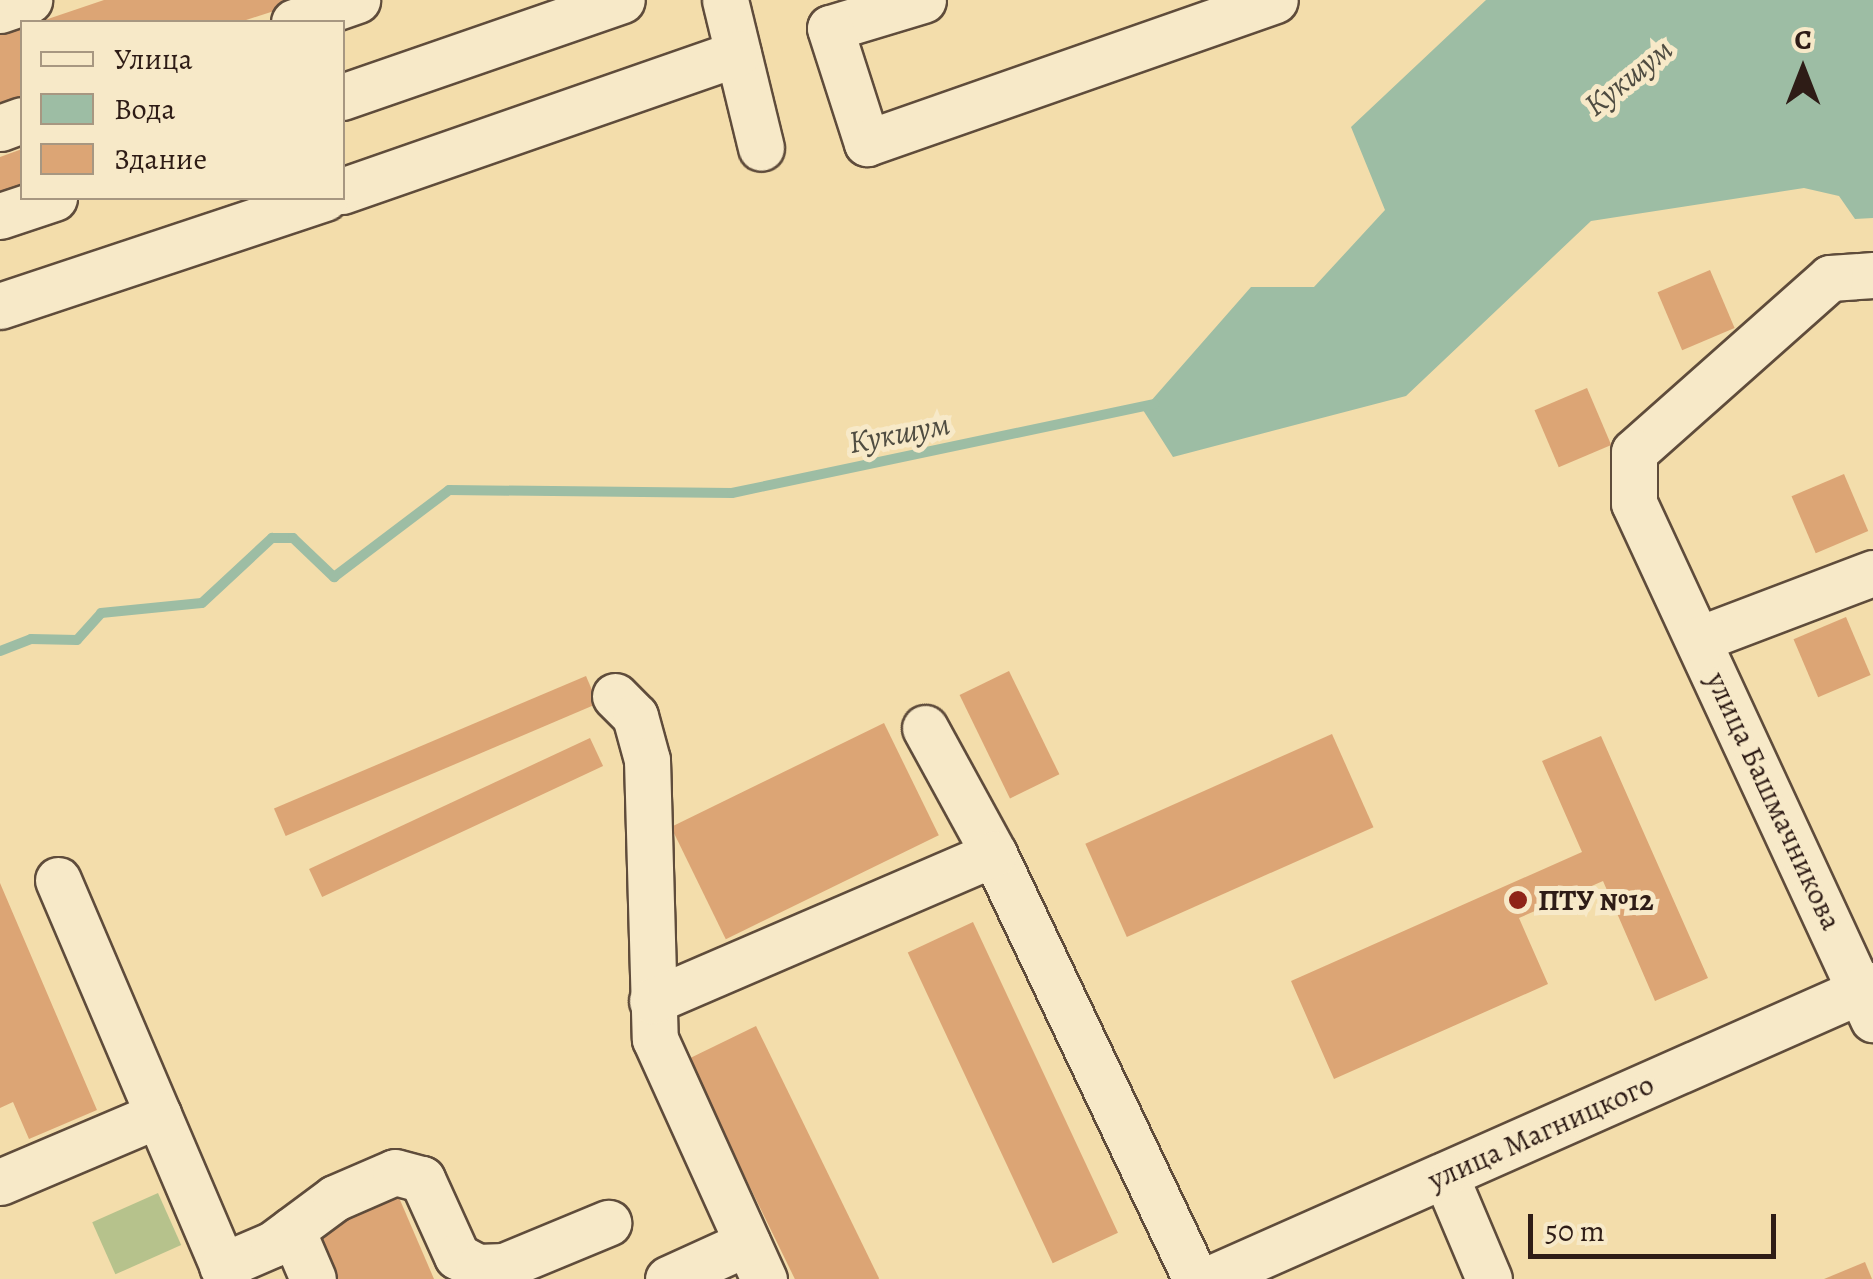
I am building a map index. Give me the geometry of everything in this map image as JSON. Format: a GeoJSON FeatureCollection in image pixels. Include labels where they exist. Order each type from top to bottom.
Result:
{"type":"FeatureCollection","features":[{"type":"Feature","properties":{"kind":"street"},"geometry":{"type":"LineString","coordinates":[[0,10],[29,0]]}},
{"type":"Feature","properties":{"kind":"street"},"geometry":{"type":"LineString","coordinates":[[345,96],[622,0]]}},
{"type":"Feature","properties":{"kind":"street"},"geometry":{"type":"LineString","coordinates":[[725,0],[761,148]]}},
{"type":"Feature","properties":{"kind":"street"},"geometry":{"type":"LineString","coordinates":[[923,0],[830,28],[867,143],[1275,0]]}},
{"type":"Feature","properties":{"kind":"street"},"geometry":{"type":"LineString","coordinates":[[299,20],[351,1]]}},
{"type":"Feature","properties":{"kind":"street"},"geometry":{"type":"LineString","coordinates":[[345,190],[738,53]]}},
{"type":"Feature","properties":{"kind":"street"},"geometry":{"type":"LineString","coordinates":[[0,216],[48,200]]}},
{"type":"Feature","properties":{"kind":"street"},"geometry":{"type":"LineString","coordinates":[[0,334],[6,333],[0,304],[318,200]]}},
{"type":"Feature","properties":{"kind":"street","name":"улица Башмачникова"},"geometry":{"type":"LineString","coordinates":[[1869,998],[1634,504],[1634,452],[1830,278],[1873,275]]}},
{"type":"Feature","properties":{"kind":"street"},"geometry":{"type":"LineString","coordinates":[[1699,639],[1873,573]]}},
{"type":"Feature","properties":{"kind":"street"},"geometry":{"type":"LineString","coordinates":[[615,696],[635,716],[647,760],[655,1039],[755,1261],[668,1279]]}},
{"type":"Feature","properties":{"kind":"street"},"geometry":{"type":"LineString","coordinates":[[925,728],[994,854],[1196,1279]]}},
{"type":"Feature","properties":{"kind":"street"},"geometry":{"type":"LineString","coordinates":[[652,1001],[994,854]]}},
{"type":"Feature","properties":{"kind":"street"},"geometry":{"type":"LineString","coordinates":[[58,880],[225,1273],[334,1198],[406,1171],[428,1188],[457,1256],[478,1267],[504,1266],[608,1223]]}},
{"type":"Feature","properties":{"kind":"street","name":"улица Магницкого"},"geometry":{"type":"LineString","coordinates":[[1209,1279],[1445,1174],[1869,998]]}},
{"type":"Feature","properties":{"kind":"street"},"geometry":{"type":"LineString","coordinates":[[0,1182],[158,1115]]}},
{"type":"Feature","properties":{"kind":"street"},"geometry":{"type":"LineString","coordinates":[[1445,1174],[1489,1279]]}},
{"type":"Feature","properties":{"kind":"street"},"geometry":{"type":"LineString","coordinates":[[292,1230],[313,1279]]}},
{"type":"Feature","properties":{"kind":"shaded area"},"geometry":{"type":"Polygon","coordinates":[[[158,1193],[181,1245],[115,1274],[92,1222],[158,1193]]]}},
{"type":"Feature","properties":{"kind":"water"},"geometry":{"type":"Polygon","coordinates":[[[1486,0],[1873,0],[1873,218],[1855,219],[1839,196],[1804,188],[1591,221],[1406,396],[1173,457],[1143,410],[1251,287],[1314,287],[1385,210],[1351,127],[1486,0]]]}},
{"type":"Feature","properties":{"kind":"building"},"geometry":{"type":"Polygon","coordinates":[[[104,0],[305,0],[246,20],[45,20],[104,0]]]}},
{"type":"Feature","properties":{"kind":"building"},"geometry":{"type":"Polygon","coordinates":[[[20,28],[20,97],[0,103],[0,35],[20,28]]]}},
{"type":"Feature","properties":{"kind":"building"},"geometry":{"type":"Polygon","coordinates":[[[20,150],[20,187],[0,195],[0,157],[20,150]]]}},
{"type":"Feature","properties":{"kind":"building"},"geometry":{"type":"Polygon","coordinates":[[[1710,270],[1735,328],[1682,350],[1658,292],[1710,270]]]}},
{"type":"Feature","properties":{"kind":"building"},"geometry":{"type":"Polygon","coordinates":[[[1587,388],[1611,445],[1559,467],[1535,410],[1587,388]]]}},
{"type":"Feature","properties":{"kind":"building"},"geometry":{"type":"Polygon","coordinates":[[[1844,474],[1868,531],[1816,553],[1792,496],[1844,474]]]}},
{"type":"Feature","properties":{"kind":"building"},"geometry":{"type":"Polygon","coordinates":[[[1846,617],[1871,675],[1818,697],[1794,639],[1846,617]]]}},
{"type":"Feature","properties":{"kind":"building"},"geometry":{"type":"Polygon","coordinates":[[[1009,671],[1059,774],[1010,798],[960,695],[1009,671]]]}},
{"type":"Feature","properties":{"kind":"building"},"geometry":{"type":"Polygon","coordinates":[[[586,676],[598,704],[286,836],[274,808],[586,676]]]}},
{"type":"Feature","properties":{"kind":"building"},"geometry":{"type":"Polygon","coordinates":[[[884,723],[939,835],[726,939],[671,827],[884,723]]]}},
{"type":"Feature","properties":{"kind":"building"},"geometry":{"type":"Polygon","coordinates":[[[1332,734],[1373,827],[1127,937],[1085,844],[1332,734]]]}},
{"type":"Feature","properties":{"kind":"building","name":"ПТУ №12"},"geometry":{"type":"Polygon","coordinates":[[[1601,736],[1708,978],[1655,1001],[1603,881],[1519,918],[1548,984],[1334,1079],[1291,981],[1582,852],[1542,761],[1601,736]]]}},
{"type":"Feature","properties":{"kind":"building"},"geometry":{"type":"Polygon","coordinates":[[[590,738],[603,766],[322,897],[309,869],[590,738]]]}},
{"type":"Feature","properties":{"kind":"building"},"geometry":{"type":"Polygon","coordinates":[[[0,883],[97,1110],[29,1139],[13,1102],[0,1108],[0,883]]]}},
{"type":"Feature","properties":{"kind":"building"},"geometry":{"type":"Polygon","coordinates":[[[973,922],[1118,1233],[1053,1263],[908,952],[973,922]]]}},
{"type":"Feature","properties":{"kind":"building"},"geometry":{"type":"Polygon","coordinates":[[[756,1026],[879,1279],[795,1279],[688,1059],[756,1026]]]}},
{"type":"Feature","properties":{"kind":"building"},"geometry":{"type":"Polygon","coordinates":[[[397,1193],[434,1279],[335,1279],[313,1229],[397,1193]]]}},
{"type":"Feature","properties":{"kind":"building"},"geometry":{"type":"Polygon","coordinates":[[[1865,1262],[1872,1279],[1824,1279],[1865,1262]]]}},
{"type":"Feature","properties":{"kind":"waterway","name":"Кукшум"},"geometry":{"type":"LineString","coordinates":[[0,651],[31,639],[77,640],[101,613],[202,603],[272,538],[293,538],[334,577],[449,490],[732,493],[1155,404]]}},
{"type":"Feature","properties":{"kind":"place","name":"ПТУ №12"},"geometry":{"type":"Point","coordinates":[1518,900]}}]}
